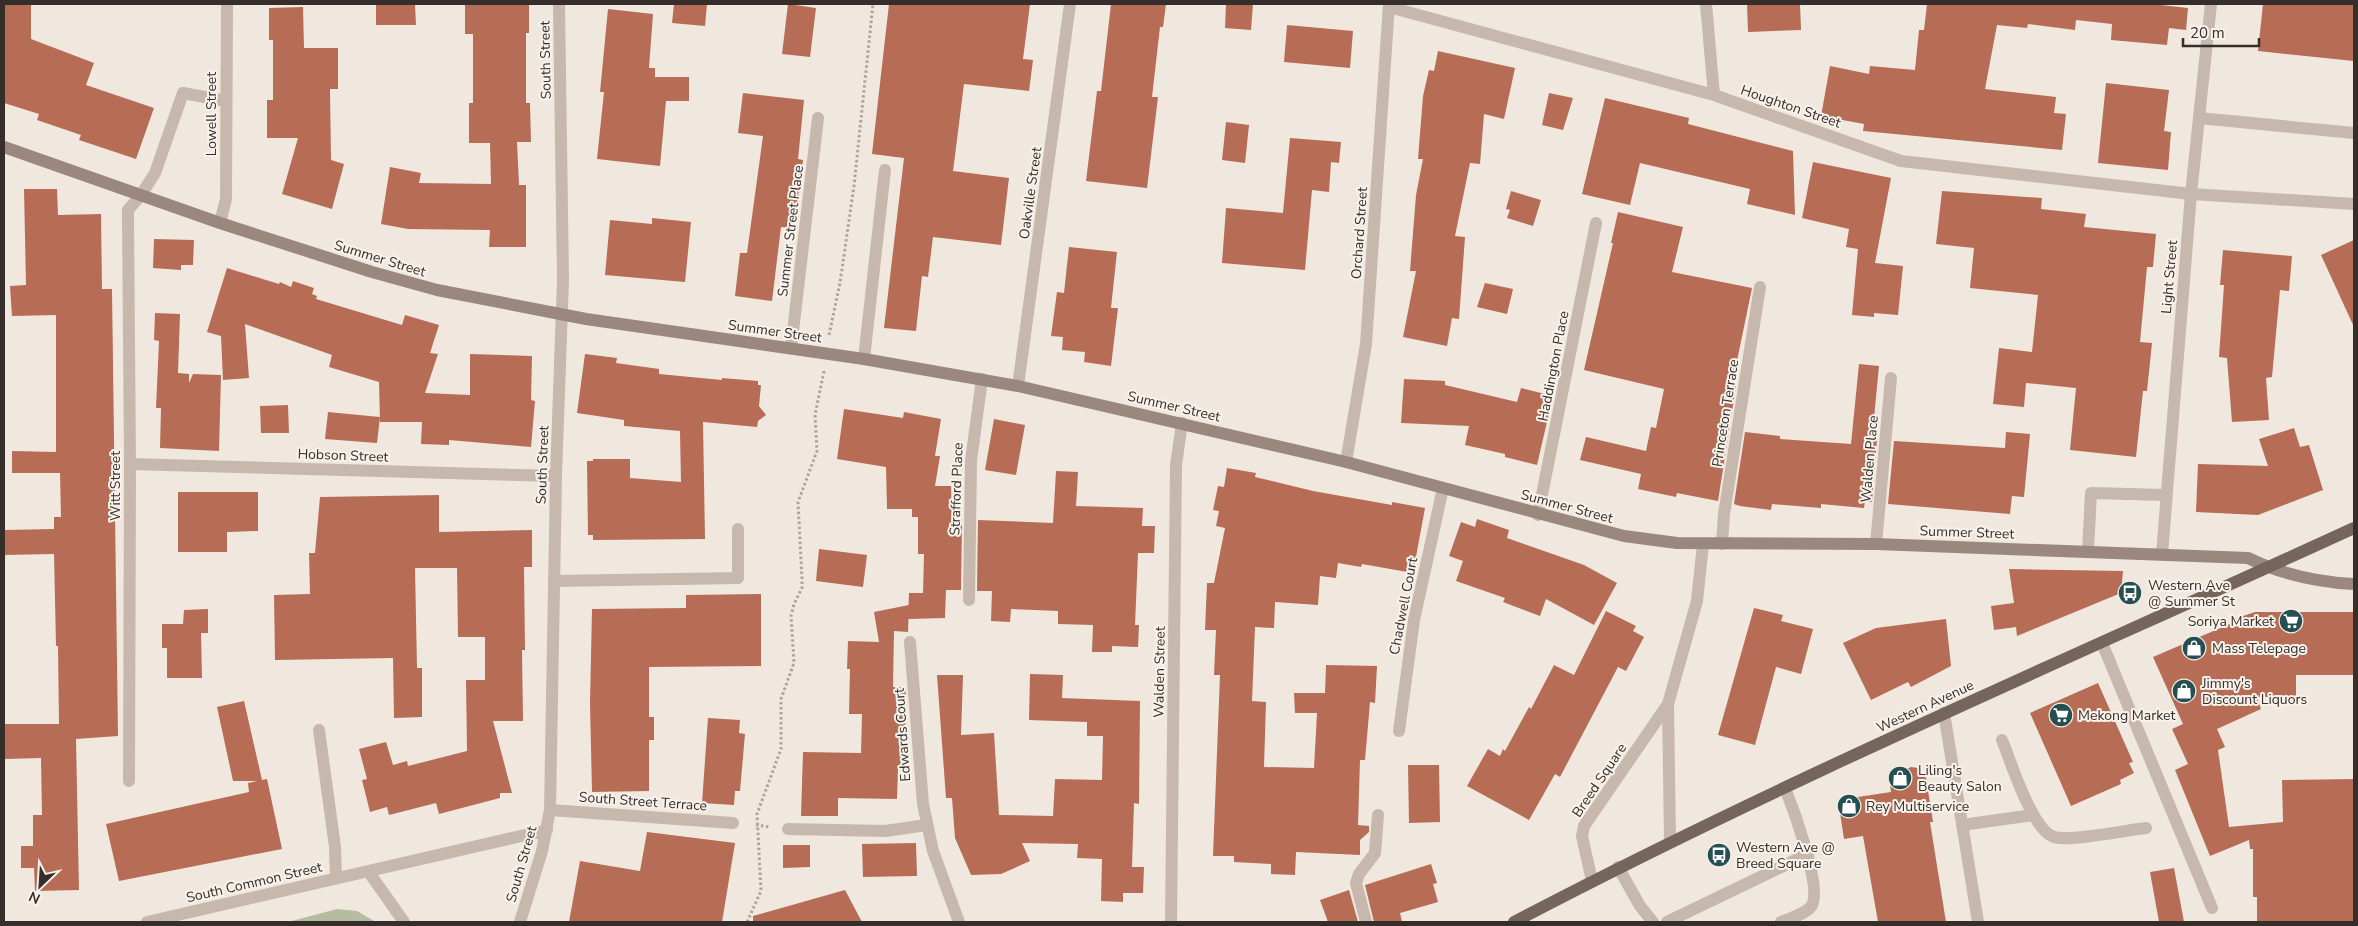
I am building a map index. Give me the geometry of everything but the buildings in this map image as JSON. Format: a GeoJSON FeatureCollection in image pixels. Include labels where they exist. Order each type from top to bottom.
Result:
{"type":"FeatureCollection","features":[{"type":"Feature","properties":{"kind":"main road","name":"Summer Street"},"geometry":{"type":"LineString","coordinates":[[4,147],[220,224],[372,272],[437,290],[562,315],[864,359],[1018,386],[1346,462],[1538,515],[1651,541],[1703,544],[1876,544],[2248,558],[2268,568],[2314,579],[2354,584]]}},
{"type":"Feature","properties":{"kind":"main road","name":"Western Avenue"},"geometry":{"type":"LineString","coordinates":[[1514,922],[1670,841],[2354,528]]}},
{"type":"Feature","properties":{"kind":"street","name":"Lowell Street"},"geometry":{"type":"LineString","coordinates":[[220,224],[226,199],[227,4]]}},
{"type":"Feature","properties":{"kind":"street","name":"South Street"},"geometry":{"type":"LineString","coordinates":[[520,922],[547,830],[550,810],[556,476],[562,315],[559,4]]}},
{"type":"Feature","properties":{"kind":"street","name":"Oakville Street"},"geometry":{"type":"LineString","coordinates":[[1018,386],[1070,4]]}},
{"type":"Feature","properties":{"kind":"street"},"geometry":{"type":"LineString","coordinates":[[1706,4],[1714,94]]}},
{"type":"Feature","properties":{"kind":"street","name":"Light Street"},"geometry":{"type":"LineString","coordinates":[[2162,554],[2191,194],[2211,4]]}},
{"type":"Feature","properties":{"kind":"street","name":"Houghton Street"},"geometry":{"type":"LineString","coordinates":[[1389,5],[1714,94],[1901,160],[2191,194],[2354,204]]}},
{"type":"Feature","properties":{"kind":"street","name":"Orchard Street"},"geometry":{"type":"LineString","coordinates":[[1346,462],[1366,344],[1389,5]]}},
{"type":"Feature","properties":{"kind":"street","name":"Witt Street"},"geometry":{"type":"LineString","coordinates":[[129,781],[130,464],[128,210],[141,195],[155,173],[183,93],[226,101]]}},
{"type":"Feature","properties":{"kind":"street","name":"Summer Street Place"},"geometry":{"type":"LineString","coordinates":[[791,348],[818,118]]}},
{"type":"Feature","properties":{"kind":"street"},"geometry":{"type":"LineString","coordinates":[[2199,118],[2354,133]]}},
{"type":"Feature","properties":{"kind":"street"},"geometry":{"type":"LineString","coordinates":[[864,359],[885,170]]}},
{"type":"Feature","properties":{"kind":"street","name":"Haddington Place"},"geometry":{"type":"LineString","coordinates":[[1538,515],[1596,223]]}},
{"type":"Feature","properties":{"kind":"street","name":"Princeton Terrace"},"geometry":{"type":"LineString","coordinates":[[1722,544],[1724,514],[1760,287]]}},
{"type":"Feature","properties":{"kind":"street","name":"Walden Place"},"geometry":{"type":"LineString","coordinates":[[1876,544],[1891,378]]}},
{"type":"Feature","properties":{"kind":"street","name":"Strafford Place"},"geometry":{"type":"LineString","coordinates":[[968,600],[971,461],[982,379]]}},
{"type":"Feature","properties":{"kind":"street","name":"Walden Street"},"geometry":{"type":"LineString","coordinates":[[1171,922],[1176,465],[1182,424]]}},
{"type":"Feature","properties":{"kind":"street","name":"Hobson Street"},"geometry":{"type":"LineString","coordinates":[[130,464],[556,476]]}},
{"type":"Feature","properties":{"kind":"street","name":"Chadwell Court"},"geometry":{"type":"LineString","coordinates":[[1399,731],[1414,620],[1443,488]]}},
{"type":"Feature","properties":{"kind":"street"},"geometry":{"type":"LineString","coordinates":[[2088,551],[2091,493],[2166,495]]}},
{"type":"Feature","properties":{"kind":"street"},"geometry":{"type":"LineString","coordinates":[[554,581],[738,578],[738,529]]}},
{"type":"Feature","properties":{"kind":"street","name":"Breed Square"},"geometry":{"type":"LineString","coordinates":[[1670,841],[1668,704],[1697,601],[1703,544]]}},
{"type":"Feature","properties":{"kind":"street","name":"Edwards Court"},"geometry":{"type":"LineString","coordinates":[[910,642],[920,781],[927,825],[941,877],[959,922]]}},
{"type":"Feature","properties":{"kind":"street"},"geometry":{"type":"LineString","coordinates":[[2102,643],[2212,908]]}},
{"type":"Feature","properties":{"kind":"street","name":"Breed Square"},"geometry":{"type":"LineString","coordinates":[[1592,881],[1582,836],[1584,826],[1668,704]]}},
{"type":"Feature","properties":{"kind":"street"},"geometry":{"type":"LineString","coordinates":[[1944,714],[1978,922]]}},
{"type":"Feature","properties":{"kind":"street"},"geometry":{"type":"LineString","coordinates":[[319,730],[335,847],[336,878]]}},
{"type":"Feature","properties":{"kind":"street"},"geometry":{"type":"LineString","coordinates":[[2002,740],[2033,815],[2042,830],[2060,838],[2146,828]]}},
{"type":"Feature","properties":{"kind":"street"},"geometry":{"type":"LineString","coordinates":[[1781,922],[1805,911],[1812,905],[1814,898],[1808,854],[1799,821],[1785,788]]}},
{"type":"Feature","properties":{"kind":"street","name":"South Street Terrace"},"geometry":{"type":"LineString","coordinates":[[550,810],[733,823]]}},
{"type":"Feature","properties":{"kind":"street"},"geometry":{"type":"LineString","coordinates":[[1366,922],[1356,883],[1359,874],[1373,857],[1376,849],[1378,815]]}},
{"type":"Feature","properties":{"kind":"street"},"geometry":{"type":"LineString","coordinates":[[1962,825],[2033,815]]}},
{"type":"Feature","properties":{"kind":"street"},"geometry":{"type":"LineString","coordinates":[[788,828],[885,831],[927,825]]}},
{"type":"Feature","properties":{"kind":"street","name":"South Common Street"},"geometry":{"type":"LineString","coordinates":[[147,922],[547,830]]}},
{"type":"Feature","properties":{"kind":"street"},"geometry":{"type":"LineString","coordinates":[[1667,922],[1808,854]]}},
{"type":"Feature","properties":{"kind":"street"},"geometry":{"type":"LineString","coordinates":[[1618,867],[1640,906],[1654,922]]}},
{"type":"Feature","properties":{"kind":"street"},"geometry":{"type":"LineString","coordinates":[[368,871],[404,922]]}},
{"type":"Feature","properties":{"kind":"path"},"geometry":{"type":"LineString","coordinates":[[747,922],[762,888],[757,825],[761,800],[781,749],[782,696],[794,663],[791,616],[794,604],[802,588],[798,502],[817,451],[815,415],[827,354],[852,196],[873,4]]}},
{"type":"Feature","properties":{"kind":"path"},"geometry":{"type":"LineString","coordinates":[[733,823],[788,828]]}},
{"type":"Feature","properties":{"kind":"green space"},"geometry":{"type":"Polygon","coordinates":[[[337,909],[357,911],[376,922],[288,922],[337,909]]]}},
{"type":"Feature","properties":{"kind":"place","name":"Western Ave @ Summer St"},"geometry":{"type":"Point","coordinates":[2130,593]}},
{"type":"Feature","properties":{"kind":"place","name":"Soriya Market"},"geometry":{"type":"Point","coordinates":[2291,621]}},
{"type":"Feature","properties":{"kind":"place","name":"Mass Telepage"},"geometry":{"type":"Point","coordinates":[2194,648]}},
{"type":"Feature","properties":{"kind":"place","name":"Jimmy's Discount Liquors"},"geometry":{"type":"Point","coordinates":[2184,691]}},
{"type":"Feature","properties":{"kind":"place","name":"Mekong Market"},"geometry":{"type":"Point","coordinates":[2061,715]}},
{"type":"Feature","properties":{"kind":"place","name":"Liling's Beauty Salon"},"geometry":{"type":"Point","coordinates":[1900,778]}},
{"type":"Feature","properties":{"kind":"place","name":"Rey Multiservice"},"geometry":{"type":"Point","coordinates":[1849,806]}},
{"type":"Feature","properties":{"kind":"place","name":"Western Ave @ Breed Square"},"geometry":{"type":"Point","coordinates":[1719,855]}}]}
